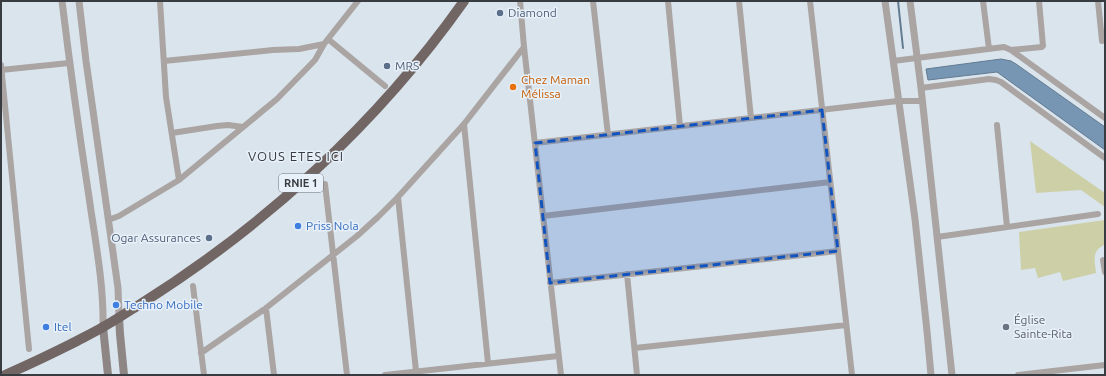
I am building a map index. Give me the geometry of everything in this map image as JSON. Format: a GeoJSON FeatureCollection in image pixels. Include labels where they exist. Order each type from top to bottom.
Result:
{"type":"FeatureCollection","features":[{"type":"Feature","properties":{"kind":"highway","name":"RNIE 1"},"geometry":{"type":"LineString","coordinates":[[5,375],[103,327],[168,287],[215,254],[262,216],[355,131],[392,92],[419,61],[464,1]]}},
{"type":"Feature","properties":{"kind":"main road"},"geometry":{"type":"LineString","coordinates":[[119,317],[124,375]]}},
{"type":"Feature","properties":{"kind":"main road"},"geometry":{"type":"LineString","coordinates":[[103,327],[108,375]]}},
{"type":"Feature","properties":{"kind":"street"},"geometry":{"type":"LineString","coordinates":[[62,1],[69,63],[103,298],[103,327]]}},
{"type":"Feature","properties":{"kind":"street"},"geometry":{"type":"LineString","coordinates":[[79,1],[87,69],[118,288],[119,317]]}},
{"type":"Feature","properties":{"kind":"street"},"geometry":{"type":"LineString","coordinates":[[160,1],[166,97],[179,180]]}},
{"type":"Feature","properties":{"kind":"street"},"geometry":{"type":"LineString","coordinates":[[108,220],[119,216],[179,180],[277,99],[315,60],[326,42],[358,1]]}},
{"type":"Feature","properties":{"kind":"street"},"geometry":{"type":"LineString","coordinates":[[520,1],[561,375]]}},
{"type":"Feature","properties":{"kind":"street"},"geometry":{"type":"LineString","coordinates":[[594,1],[608,135]]}},
{"type":"Feature","properties":{"kind":"street"},"geometry":{"type":"LineString","coordinates":[[668,1],[680,126]]}},
{"type":"Feature","properties":{"kind":"street"},"geometry":{"type":"LineString","coordinates":[[739,1],[751,118]]}},
{"type":"Feature","properties":{"kind":"street"},"geometry":{"type":"LineString","coordinates":[[810,1],[852,375]]}},
{"type":"Feature","properties":{"kind":"street"},"geometry":{"type":"LineString","coordinates":[[885,1],[915,219],[928,331],[931,375]]}},
{"type":"Feature","properties":{"kind":"street"},"geometry":{"type":"LineString","coordinates":[[910,1],[921,88],[952,375]]}},
{"type":"Feature","properties":{"kind":"street"},"geometry":{"type":"LineString","coordinates":[[983,1],[989,49]]}},
{"type":"Feature","properties":{"kind":"street"},"geometry":{"type":"LineString","coordinates":[[1012,50],[1043,46],[1039,1]]}},
{"type":"Feature","properties":{"kind":"street"},"geometry":{"type":"LineString","coordinates":[[1098,1],[1102,41]]}},
{"type":"Feature","properties":{"kind":"street"},"geometry":{"type":"LineString","coordinates":[[164,61],[273,50],[299,50],[326,42]]}},
{"type":"Feature","properties":{"kind":"street"},"geometry":{"type":"LineString","coordinates":[[326,42],[385,86]]}},
{"type":"Feature","properties":{"kind":"street"},"geometry":{"type":"LineString","coordinates":[[201,353],[266,308],[333,256],[398,197],[464,124],[524,47]]}},
{"type":"Feature","properties":{"kind":"street"},"geometry":{"type":"LineString","coordinates":[[893,61],[1004,47],[1012,50],[1105,118]]}},
{"type":"Feature","properties":{"kind":"street"},"geometry":{"type":"LineString","coordinates":[[1,70],[69,63]]}},
{"type":"Feature","properties":{"kind":"street"},"geometry":{"type":"LineString","coordinates":[[1,65],[29,349]]}},
{"type":"Feature","properties":{"kind":"street"},"geometry":{"type":"LineString","coordinates":[[921,88],[989,79],[996,80],[1001,82],[1105,158]]}},
{"type":"Feature","properties":{"kind":"street"},"geometry":{"type":"LineString","coordinates":[[535,144],[898,101],[922,101]]}},
{"type":"Feature","properties":{"kind":"street"},"geometry":{"type":"LineString","coordinates":[[464,124],[488,363]]}},
{"type":"Feature","properties":{"kind":"street"},"geometry":{"type":"LineString","coordinates":[[172,133],[228,125],[243,127]]}},
{"type":"Feature","properties":{"kind":"street"},"geometry":{"type":"LineString","coordinates":[[997,125],[1007,227]]}},
{"type":"Feature","properties":{"kind":"street"},"geometry":{"type":"LineString","coordinates":[[543,216],[830,182]]}},
{"type":"Feature","properties":{"kind":"street"},"geometry":{"type":"LineString","coordinates":[[325,184],[347,375]]}},
{"type":"Feature","properties":{"kind":"street"},"geometry":{"type":"LineString","coordinates":[[398,197],[416,371]]}},
{"type":"Feature","properties":{"kind":"street"},"geometry":{"type":"LineString","coordinates":[[937,237],[1098,214]]}},
{"type":"Feature","properties":{"kind":"street"},"geometry":{"type":"LineString","coordinates":[[550,283],[838,251]]}},
{"type":"Feature","properties":{"kind":"street"},"geometry":{"type":"LineString","coordinates":[[1103,260],[1105,272]]}},
{"type":"Feature","properties":{"kind":"street"},"geometry":{"type":"LineString","coordinates":[[627,274],[637,375]]}},
{"type":"Feature","properties":{"kind":"street"},"geometry":{"type":"LineString","coordinates":[[193,286],[204,375]]}},
{"type":"Feature","properties":{"kind":"street"},"geometry":{"type":"LineString","coordinates":[[266,308],[274,375]]}},
{"type":"Feature","properties":{"kind":"street"},"geometry":{"type":"LineString","coordinates":[[635,348],[846,324]]}},
{"type":"Feature","properties":{"kind":"street"},"geometry":{"type":"LineString","coordinates":[[385,375],[558,356]]}},
{"type":"Feature","properties":{"kind":"street"},"geometry":{"type":"LineString","coordinates":[[1018,375],[1051,373],[1105,365]]}},
{"type":"Feature","properties":{"kind":"highlighted area"},"geometry":{"type":"Polygon","coordinates":[[[822,110],[838,251],[550,283],[535,143],[822,110]]]}},
{"type":"Feature","properties":{"kind":"green space"},"geometry":{"type":"Polygon","coordinates":[[[1030,141],[1105,193],[1105,207],[1081,190],[1036,193],[1030,141]]]}},
{"type":"Feature","properties":{"kind":"green space"},"geometry":{"type":"Polygon","coordinates":[[[1105,220],[1105,245],[1097,250],[1095,254],[1096,273],[1063,281],[1060,272],[1038,278],[1035,268],[1021,270],[1019,232],[1105,220]]]}},
{"type":"Feature","properties":{"kind":"water"},"geometry":{"type":"Polygon","coordinates":[[[1001,59],[1011,61],[1016,64],[1105,127],[1105,150],[997,72],[928,80],[926,69],[1001,59]]]}},
{"type":"Feature","properties":{"kind":"waterway"},"geometry":{"type":"LineString","coordinates":[[898,1],[903,48]]}},
{"type":"Feature","properties":{"kind":"place","name":"Diamond"},"geometry":{"type":"Point","coordinates":[500,13]}},
{"type":"Feature","properties":{"kind":"place","name":"MRS"},"geometry":{"type":"Point","coordinates":[387,66]}},
{"type":"Feature","properties":{"kind":"place","name":"Chez Maman Mélissa"},"geometry":{"type":"Point","coordinates":[513,87]}},
{"type":"Feature","properties":{"kind":"place","name":"Priss Nola"},"geometry":{"type":"Point","coordinates":[298,226]}},
{"type":"Feature","properties":{"kind":"place","name":"Ogar Assurances"},"geometry":{"type":"Point","coordinates":[209,238]}},
{"type":"Feature","properties":{"kind":"place","name":"Techno Mobile"},"geometry":{"type":"Point","coordinates":[116,305]}},
{"type":"Feature","properties":{"kind":"place","name":"Itel"},"geometry":{"type":"Point","coordinates":[46,327]}},
{"type":"Feature","properties":{"kind":"place","name":"Église Sainte-Rita"},"geometry":{"type":"Point","coordinates":[1006,327]}},
{"type":"Feature","properties":{"kind":"district","name":"VOUS ETES ICI"},"geometry":{"type":"Point","coordinates":[296,156]}}]}
